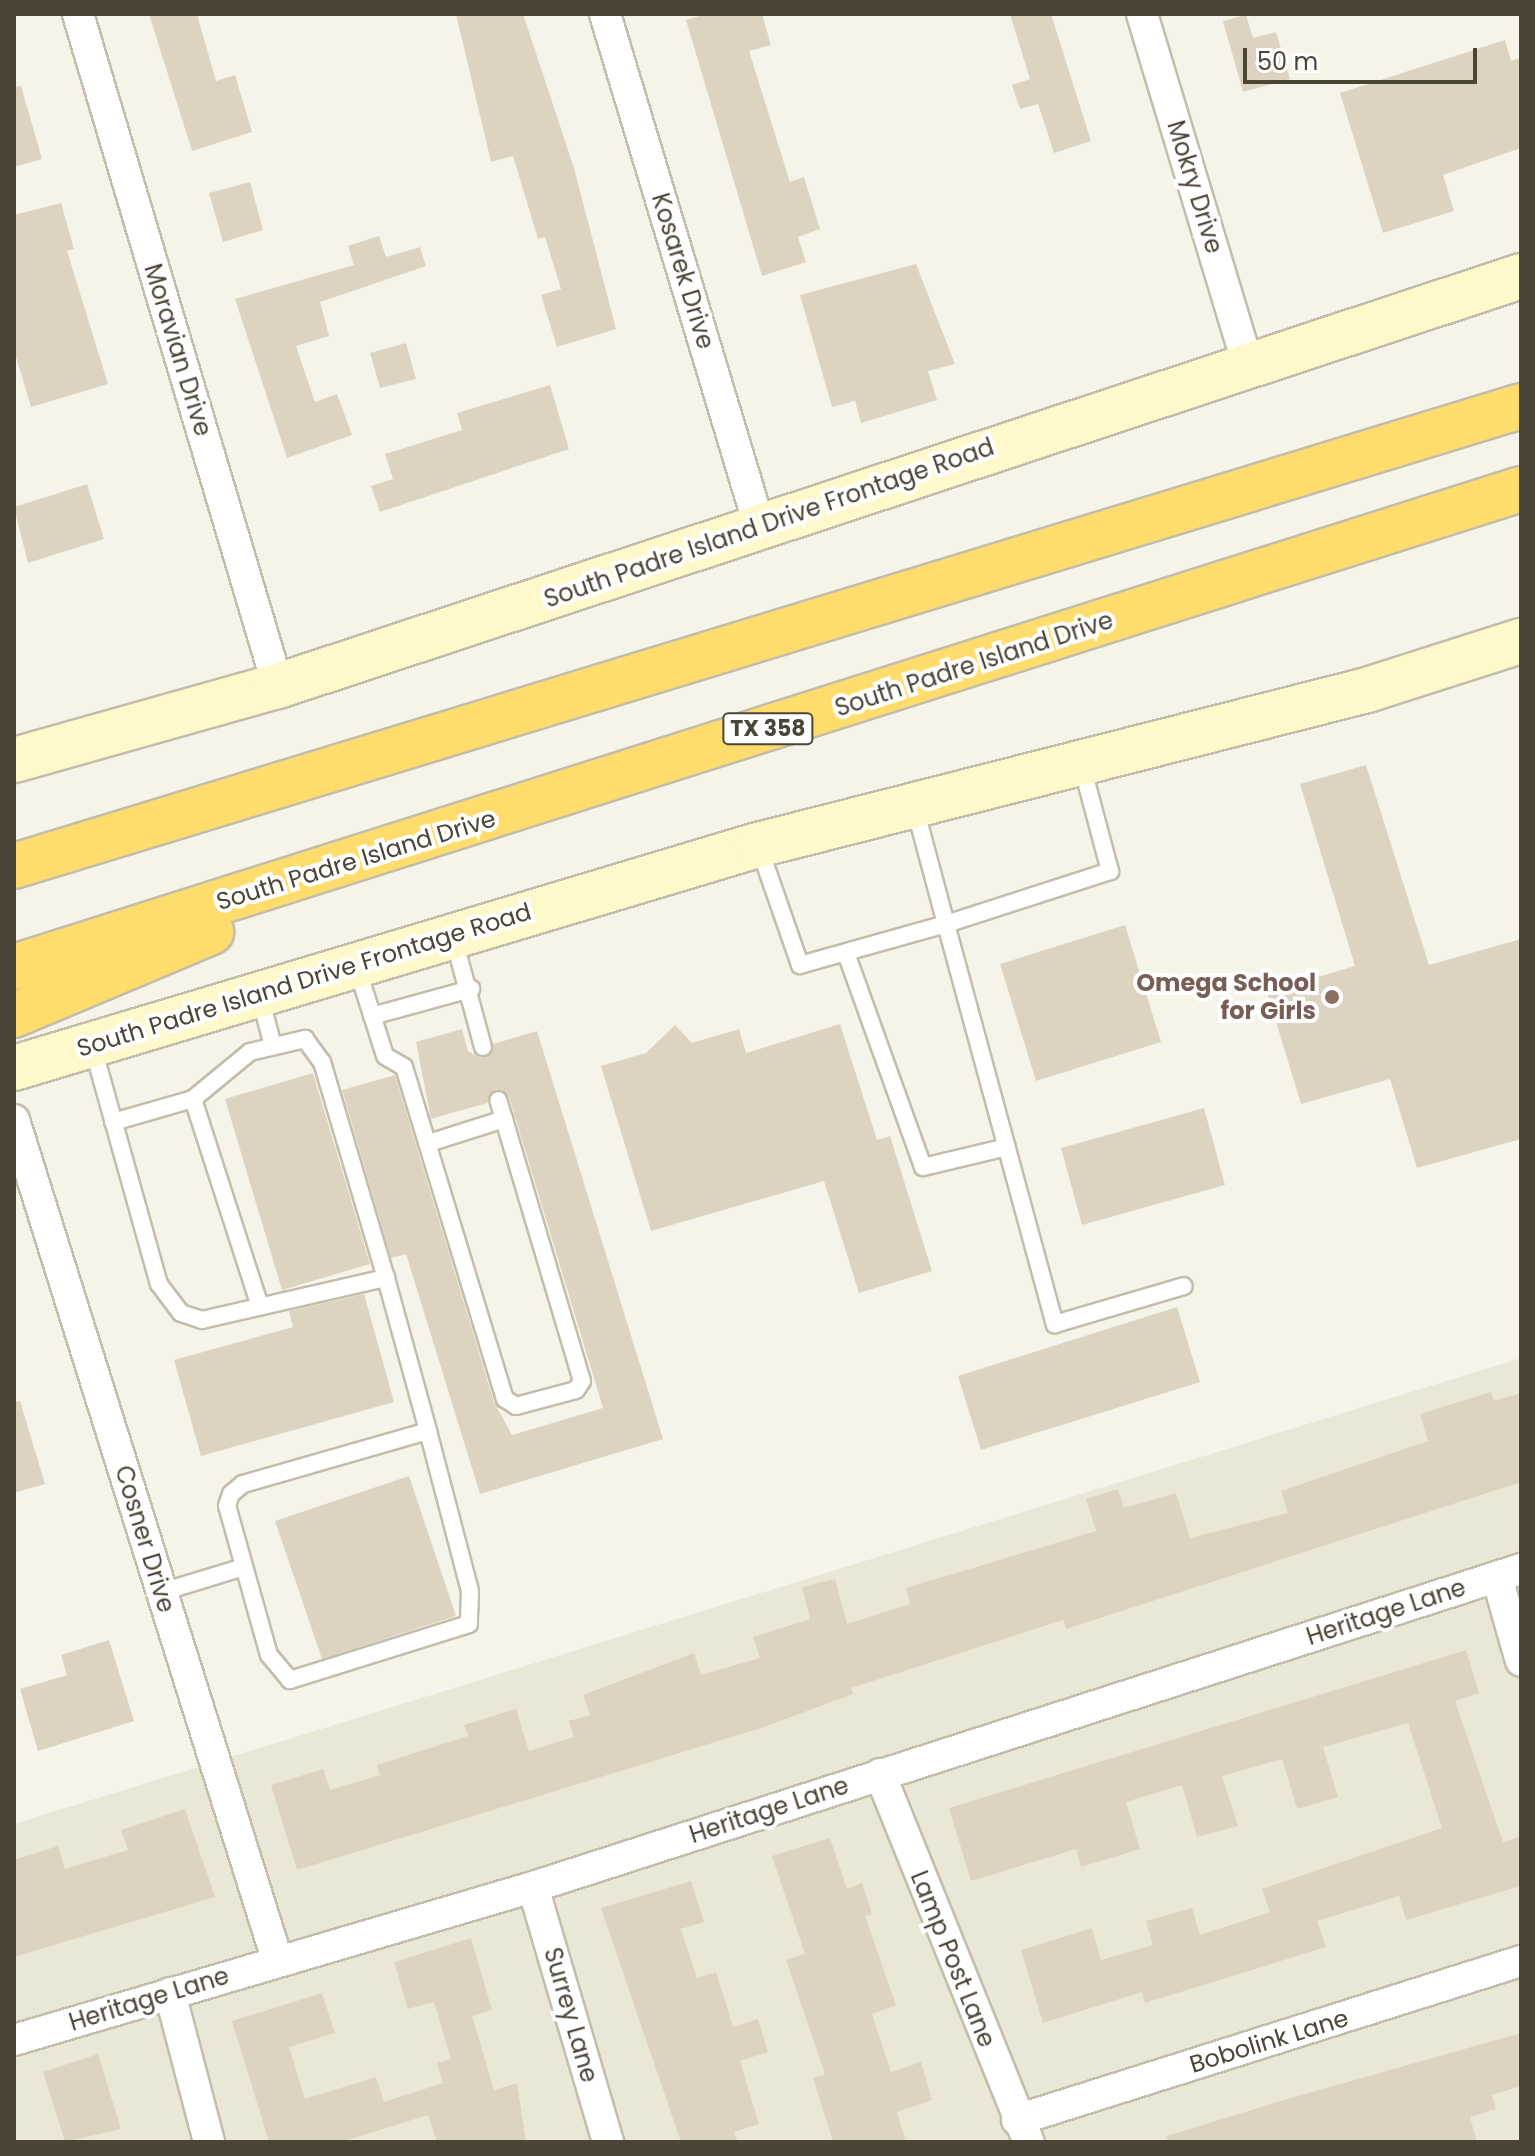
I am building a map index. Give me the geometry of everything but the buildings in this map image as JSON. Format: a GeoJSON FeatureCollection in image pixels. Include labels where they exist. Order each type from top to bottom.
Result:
{"type":"FeatureCollection","features":[{"type":"Feature","properties":{"kind":"highway"},"geometry":{"type":"LineString","coordinates":[[14,866],[1521,406]]}},
{"type":"Feature","properties":{"kind":"highway","name":"South Padre Island Drive"},"geometry":{"type":"LineString","coordinates":[[14,967],[1521,489]]}},
{"type":"Feature","properties":{"kind":"highway"},"geometry":{"type":"LineString","coordinates":[[14,1015],[460,828]]}},
{"type":"Feature","properties":{"kind":"highway"},"geometry":{"type":"LineString","coordinates":[[14,857],[106,836]]}},
{"type":"Feature","properties":{"kind":"main road","name":"South Padre Island Drive Frontage Road"},"geometry":{"type":"LineString","coordinates":[[14,760],[278,686],[760,528],[1247,361],[1521,276]]}},
{"type":"Feature","properties":{"kind":"main road"},"geometry":{"type":"LineString","coordinates":[[1472,656],[1521,633]]}},
{"type":"Feature","properties":{"kind":"main road","name":"South Padre Island Drive Frontage Road"},"geometry":{"type":"LineString","coordinates":[[14,1068],[355,963],[758,845],[1521,641]]}},
{"type":"Feature","properties":{"kind":"street","name":"Moravian Drive"},"geometry":{"type":"LineString","coordinates":[[78,14],[278,686]]}},
{"type":"Feature","properties":{"kind":"street","name":"Kosarek Drive"},"geometry":{"type":"LineString","coordinates":[[605,14],[760,528]]}},
{"type":"Feature","properties":{"kind":"street","name":"Mokry Drive"},"geometry":{"type":"LineString","coordinates":[[1142,14],[1247,361]]}},
{"type":"Feature","properties":{"kind":"street","name":"Cosner Drive"},"geometry":{"type":"LineString","coordinates":[[14,1120],[277,1959]]}},
{"type":"Feature","properties":{"kind":"street"},"geometry":{"type":"LineString","coordinates":[[1509,1573],[1521,1661]]}},
{"type":"Feature","properties":{"kind":"street","name":"Heritage Lane"},"geometry":{"type":"LineString","coordinates":[[14,2040],[277,1959],[533,1887],[1509,1573]]}},
{"type":"Feature","properties":{"kind":"street","name":"Lamp Post Lane"},"geometry":{"type":"LineString","coordinates":[[880,1774],[1023,2131]]}},
{"type":"Feature","properties":{"kind":"street","name":"Surrey Lane"},"geometry":{"type":"LineString","coordinates":[[533,1887],[608,2142]]}},
{"type":"Feature","properties":{"kind":"street","name":"Bobolink Lane"},"geometry":{"type":"LineString","coordinates":[[1023,2131],[1521,1961]]}},
{"type":"Feature","properties":{"kind":"street"},"geometry":{"type":"LineString","coordinates":[[170,1993],[209,2142]]}},
{"type":"Feature","properties":{"kind":"lane"},"geometry":{"type":"LineString","coordinates":[[758,845],[800,965],[846,953],[1110,871],[1080,761]]}},
{"type":"Feature","properties":{"kind":"lane"},"geometry":{"type":"LineString","coordinates":[[914,804],[1055,1324],[1184,1286]]}},
{"type":"Feature","properties":{"kind":"lane"},"geometry":{"type":"LineString","coordinates":[[452,934],[471,989],[483,1047]]}},
{"type":"Feature","properties":{"kind":"lane"},"geometry":{"type":"LineString","coordinates":[[846,953],[923,1167],[1007,1147]]}},
{"type":"Feature","properties":{"kind":"lane"},"geometry":{"type":"LineString","coordinates":[[355,963],[385,1056],[404,1067],[505,1399],[516,1406],[576,1390],[582,1381],[498,1100]]}},
{"type":"Feature","properties":{"kind":"lane"},"geometry":{"type":"LineString","coordinates":[[372,1016],[471,989]]}},
{"type":"Feature","properties":{"kind":"lane"},"geometry":{"type":"LineString","coordinates":[[259,992],[272,1042]]}},
{"type":"Feature","properties":{"kind":"lane"},"geometry":{"type":"LineString","coordinates":[[113,1122],[193,1099],[272,1042],[305,1039],[322,1062],[386,1278],[428,1431],[470,1591],[469,1624],[461,1631],[290,1680],[269,1655],[227,1506],[243,1484],[428,1431]]}},
{"type":"Feature","properties":{"kind":"lane"},"geometry":{"type":"LineString","coordinates":[[92,1046],[167,1300],[202,1320],[386,1278]]}},
{"type":"Feature","properties":{"kind":"lane"},"geometry":{"type":"LineString","coordinates":[[193,1099],[260,1306]]}},
{"type":"Feature","properties":{"kind":"lane"},"geometry":{"type":"LineString","coordinates":[[429,1143],[504,1119]]}},
{"type":"Feature","properties":{"kind":"lane"},"geometry":{"type":"LineString","coordinates":[[162,1592],[244,1567]]}},
{"type":"Feature","properties":{"kind":"shaded area"},"geometry":{"type":"Polygon","coordinates":[[[1521,1358],[1521,2142],[14,2142],[14,1824],[1521,1358]]]}},
{"type":"Feature","properties":{"kind":"place","name":"Omega School for Girls"},"geometry":{"type":"Point","coordinates":[1332,997]}}]}
